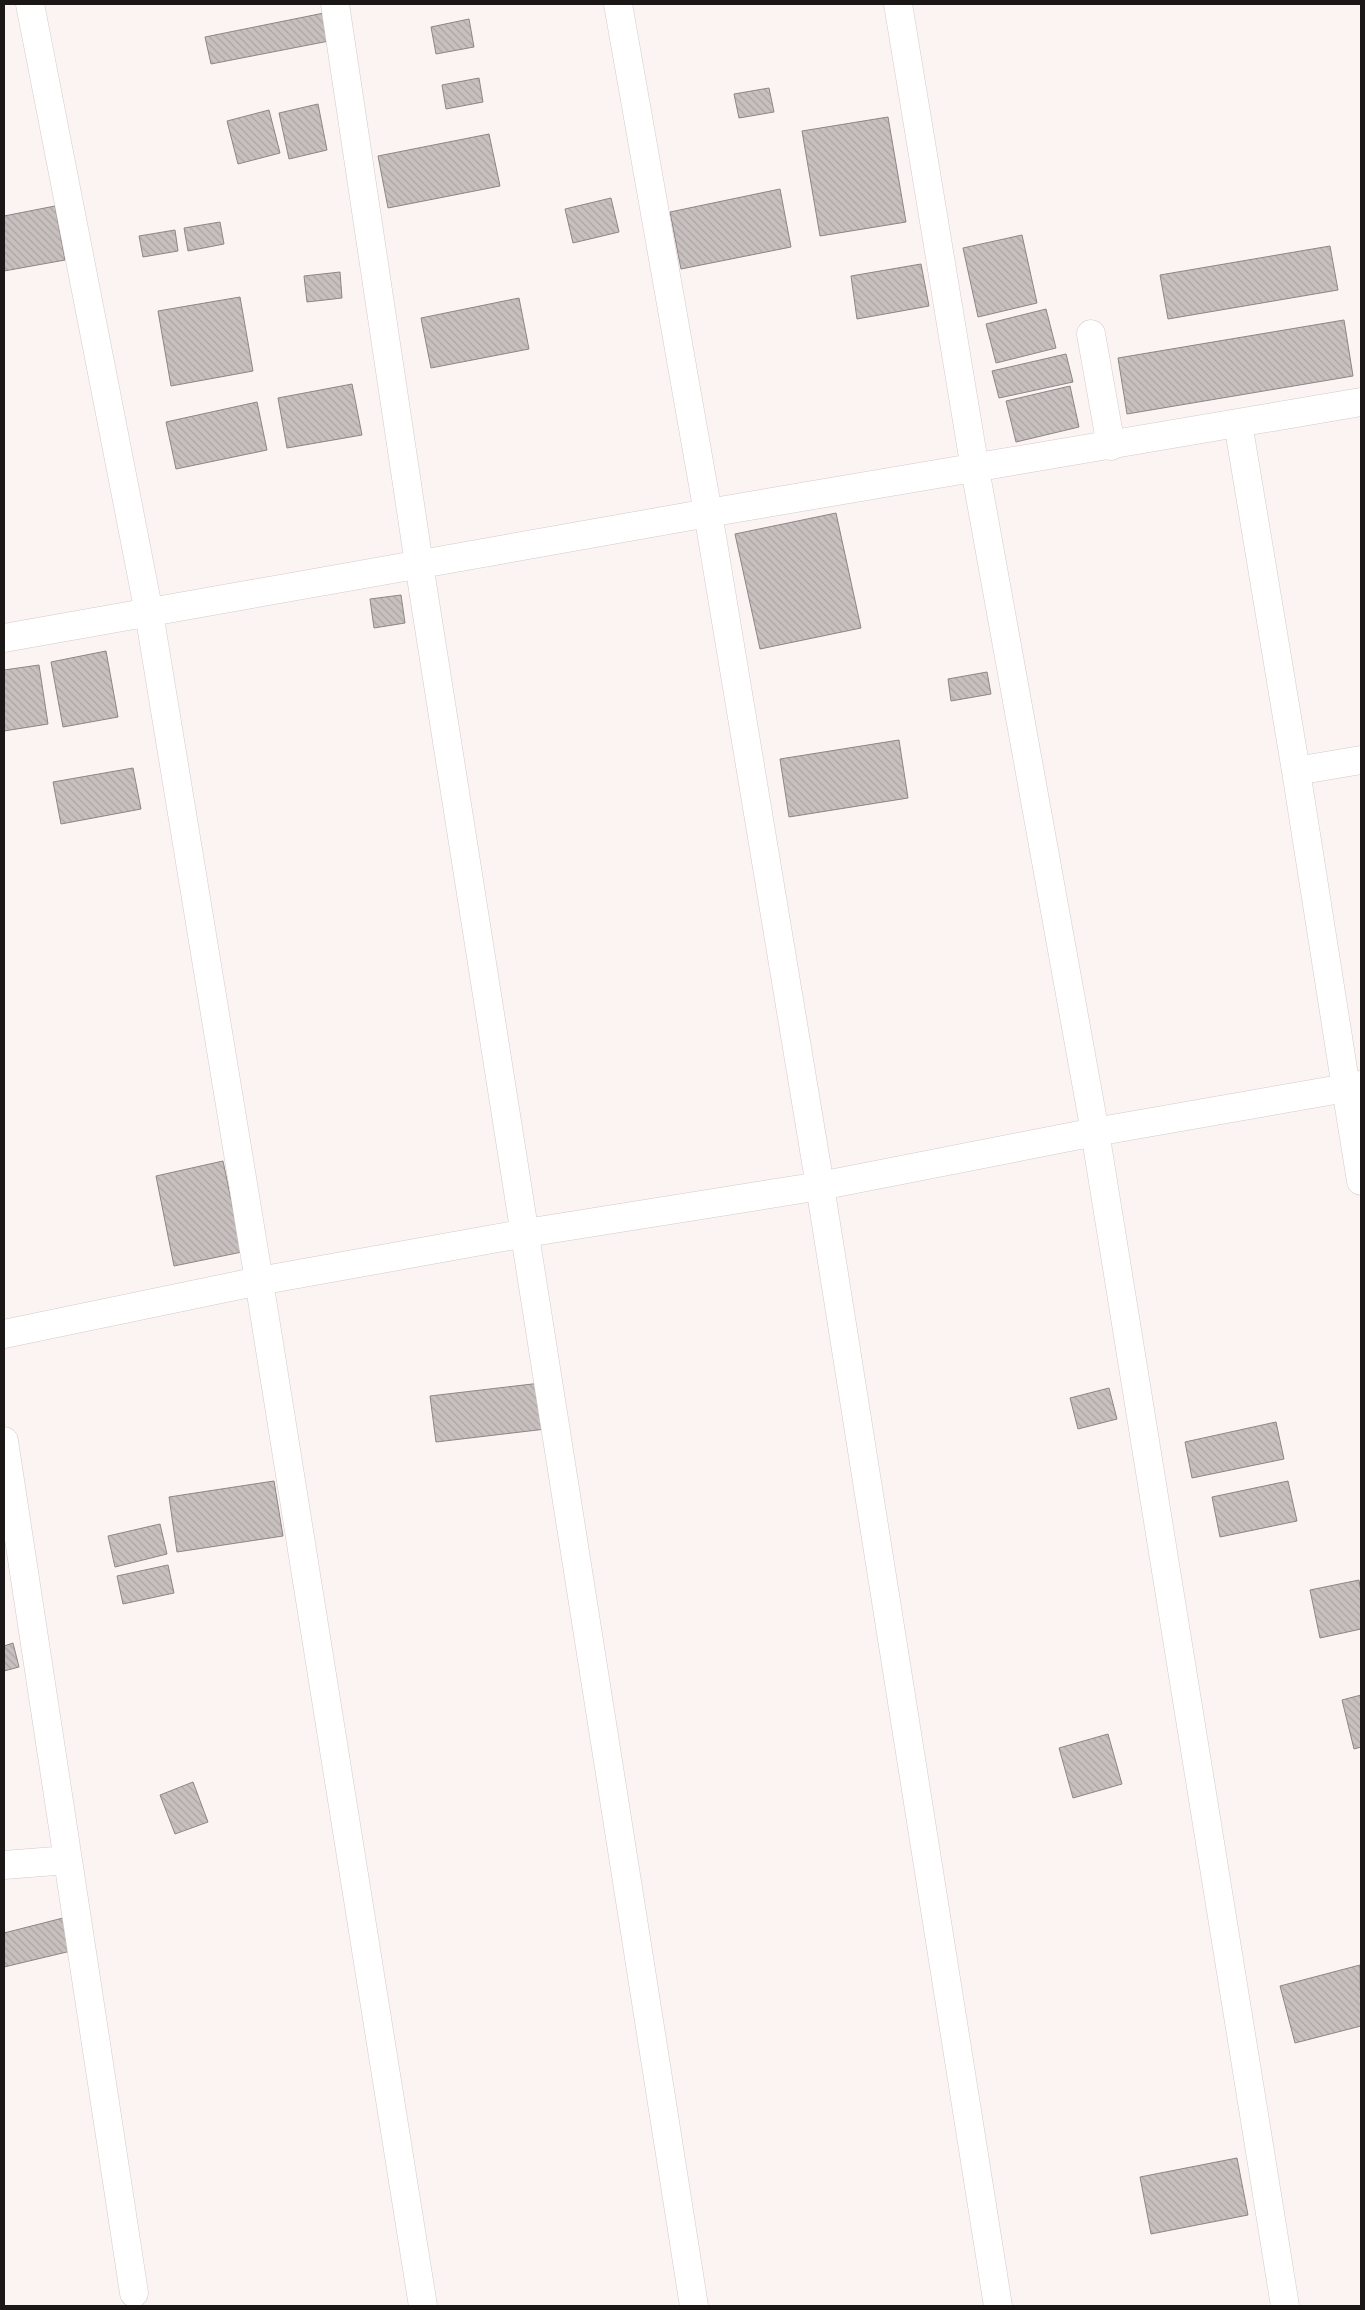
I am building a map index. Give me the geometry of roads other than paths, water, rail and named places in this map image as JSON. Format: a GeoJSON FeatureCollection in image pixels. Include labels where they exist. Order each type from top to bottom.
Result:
{"type":"FeatureCollection","features":[{"type":"Feature","properties":{"kind":"street"},"geometry":{"type":"LineString","coordinates":[[30,4],[149,613],[260,1281],[423,2306]]}},
{"type":"Feature","properties":{"kind":"street"},"geometry":{"type":"LineString","coordinates":[[335,4],[420,564],[694,2306]]}},
{"type":"Feature","properties":{"kind":"street"},"geometry":{"type":"LineString","coordinates":[[618,4],[708,514],[820,1186],[998,2306]]}},
{"type":"Feature","properties":{"kind":"street"},"geometry":{"type":"LineString","coordinates":[[898,4],[976,469],[1095,1132],[1285,2306]]}},
{"type":"Feature","properties":{"kind":"street"},"geometry":{"type":"LineString","coordinates":[[1091,334],[1111,446]]}},
{"type":"Feature","properties":{"kind":"street"},"geometry":{"type":"LineString","coordinates":[[4,638],[420,564],[1361,402]]}},
{"type":"Feature","properties":{"kind":"street"},"geometry":{"type":"LineString","coordinates":[[1238,423],[1296,771],[1353,1086],[1361,1181]]}},
{"type":"Feature","properties":{"kind":"street"},"geometry":{"type":"LineString","coordinates":[[1296,771],[1361,760]]}},
{"type":"Feature","properties":{"kind":"street"},"geometry":{"type":"LineString","coordinates":[[4,1334],[260,1281],[526,1233],[820,1186],[1095,1132],[1353,1086]]}},
{"type":"Feature","properties":{"kind":"street"},"geometry":{"type":"LineString","coordinates":[[4,1441],[134,2293]]}},
{"type":"Feature","properties":{"kind":"street"},"geometry":{"type":"LineString","coordinates":[[4,1865],[68,1860]]}}]}
